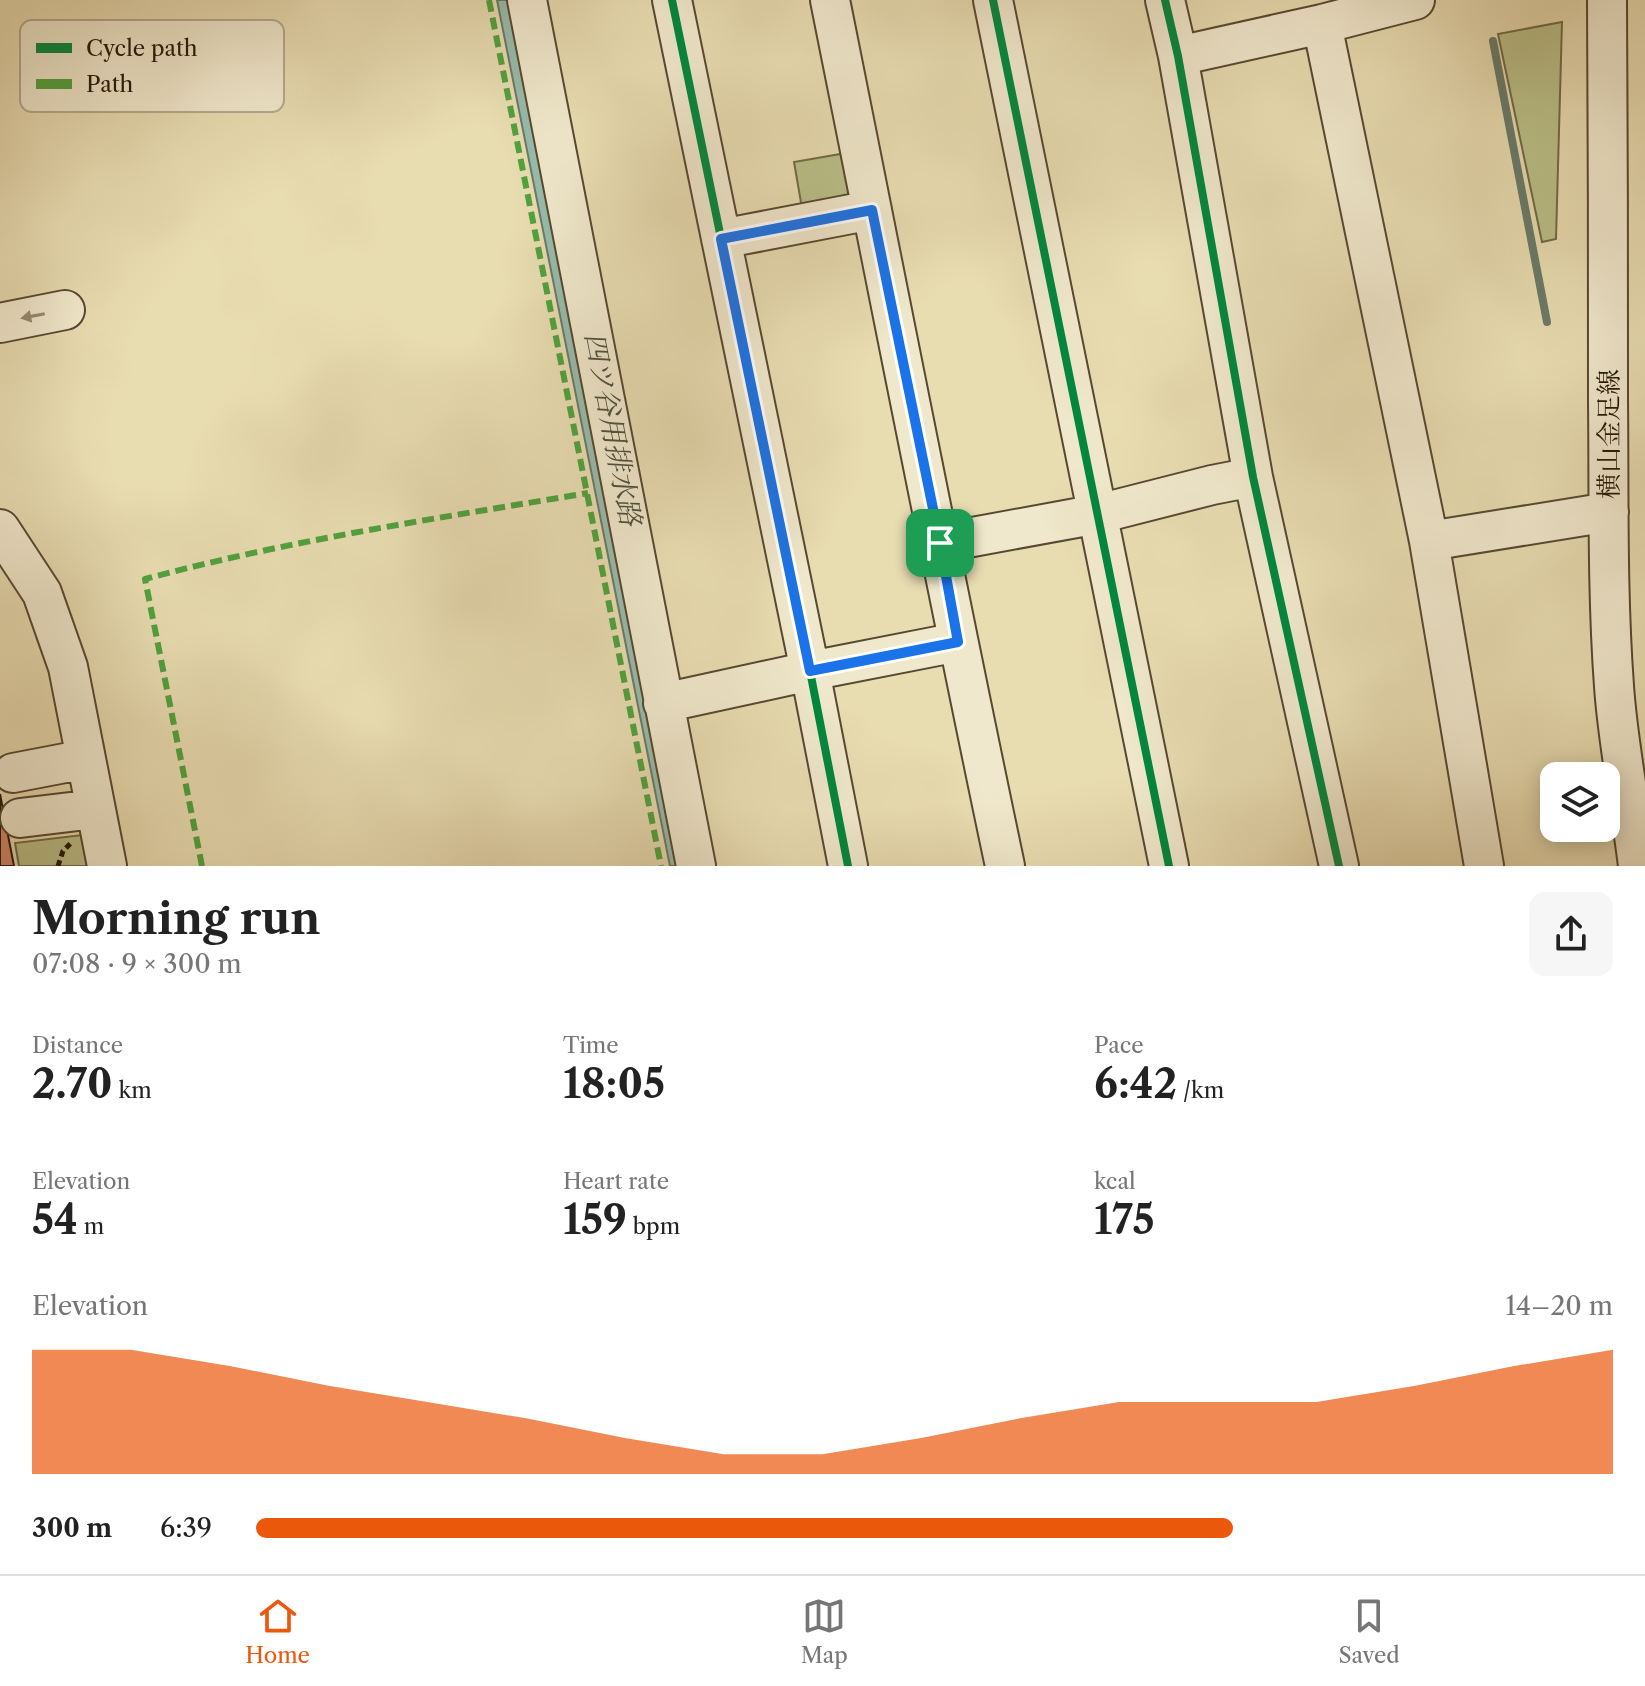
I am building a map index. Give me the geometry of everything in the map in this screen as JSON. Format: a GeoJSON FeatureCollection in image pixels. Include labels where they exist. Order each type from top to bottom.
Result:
{"type":"FeatureCollection","features":[{"type":"Feature","properties":{"kind":"street"},"geometry":{"type":"LineString","coordinates":[[527,0],[696,866]]}},
{"type":"Feature","properties":{"kind":"street"},"geometry":{"type":"LineString","coordinates":[[672,0],[848,866]]}},
{"type":"Feature","properties":{"kind":"street"},"geometry":{"type":"LineString","coordinates":[[830,0],[1005,866]]}},
{"type":"Feature","properties":{"kind":"street"},"geometry":{"type":"LineString","coordinates":[[993,0],[1169,866]]}},
{"type":"Feature","properties":{"kind":"street"},"geometry":{"type":"LineString","coordinates":[[1165,0],[1178,56],[1253,477],[1339,866]]}},
{"type":"Feature","properties":{"kind":"street"},"geometry":{"type":"LineString","coordinates":[[1178,56],[1415,0]]}},
{"type":"Feature","properties":{"kind":"street","name":"横山金足線"},"geometry":{"type":"LineString","coordinates":[[1607,0],[1609,512],[1614,686],[1620,753],[1638,866]]}},
{"type":"Feature","properties":{"kind":"street"},"geometry":{"type":"LineString","coordinates":[[1322,24],[1429,541],[1484,866]]}},
{"type":"Feature","properties":{"kind":"street"},"geometry":{"type":"LineString","coordinates":[[721,239],[872,210]]}},
{"type":"Feature","properties":{"kind":"street"},"geometry":{"type":"LineString","coordinates":[[0,323],[65,310]]}},
{"type":"Feature","properties":{"kind":"street"},"geometry":{"type":"LineString","coordinates":[[940,543],[1098,514],[1253,477]]}},
{"type":"Feature","properties":{"kind":"street"},"geometry":{"type":"LineString","coordinates":[[1429,541],[1609,512]]}},
{"type":"Feature","properties":{"kind":"street"},"geometry":{"type":"LineString","coordinates":[[0,529],[42,593],[68,667],[107,866]]}},
{"type":"Feature","properties":{"kind":"street"},"geometry":{"type":"LineString","coordinates":[[663,703],[958,642]]}},
{"type":"Feature","properties":{"kind":"street"},"geometry":{"type":"LineString","coordinates":[[13,773],[86,759]]}},
{"type":"Feature","properties":{"kind":"street"},"geometry":{"type":"LineString","coordinates":[[20,818],[95,809]]}},
{"type":"Feature","properties":{"kind":"green space"},"geometry":{"type":"Polygon","coordinates":[[[1562,22],[1556,239],[1542,242],[1498,34],[1562,22]]]}},
{"type":"Feature","properties":{"kind":"green space"},"geometry":{"type":"Polygon","coordinates":[[[852,152],[859,193],[803,214],[794,162],[852,152]]]}},
{"type":"Feature","properties":{"kind":"green space"},"geometry":{"type":"Polygon","coordinates":[[[82,835],[88,866],[19,866],[15,843],[82,835]]]}},
{"type":"Feature","properties":{"kind":"shaded area","name":"四ツ谷用排水路"},"geometry":{"type":"Polygon","coordinates":[[[497,0],[514,0],[683,866],[670,866],[497,0]]]}},
{"type":"Feature","properties":{"kind":"building"},"geometry":{"type":"Polygon","coordinates":[[[0,794],[14,866],[0,866],[0,794]]]}},
{"type":"Feature","properties":{"kind":"waterway"},"geometry":{"type":"LineString","coordinates":[[1493,41],[1547,322]]}},
{"type":"Feature","properties":{"kind":"marked path"},"geometry":{"type":"LineString","coordinates":[[489,0],[661,866]]}},
{"type":"Feature","properties":{"kind":"marked path"},"geometry":{"type":"LineString","coordinates":[[202,866],[145,579],[310,541],[588,493]]}},
{"type":"Feature","properties":{"kind":"cycle path"},"geometry":{"type":"LineString","coordinates":[[672,0],[848,866]]}},
{"type":"Feature","properties":{"kind":"cycle path"},"geometry":{"type":"LineString","coordinates":[[993,0],[1169,866]]}},
{"type":"Feature","properties":{"kind":"cycle path"},"geometry":{"type":"LineString","coordinates":[[1165,0],[1178,56],[1253,477],[1339,866]]}},
{"type":"Feature","properties":{"kind":"route"},"geometry":{"type":"LineString","coordinates":[[872,210],[940,543],[958,642],[810,671],[721,239],[872,210]]}}]}
